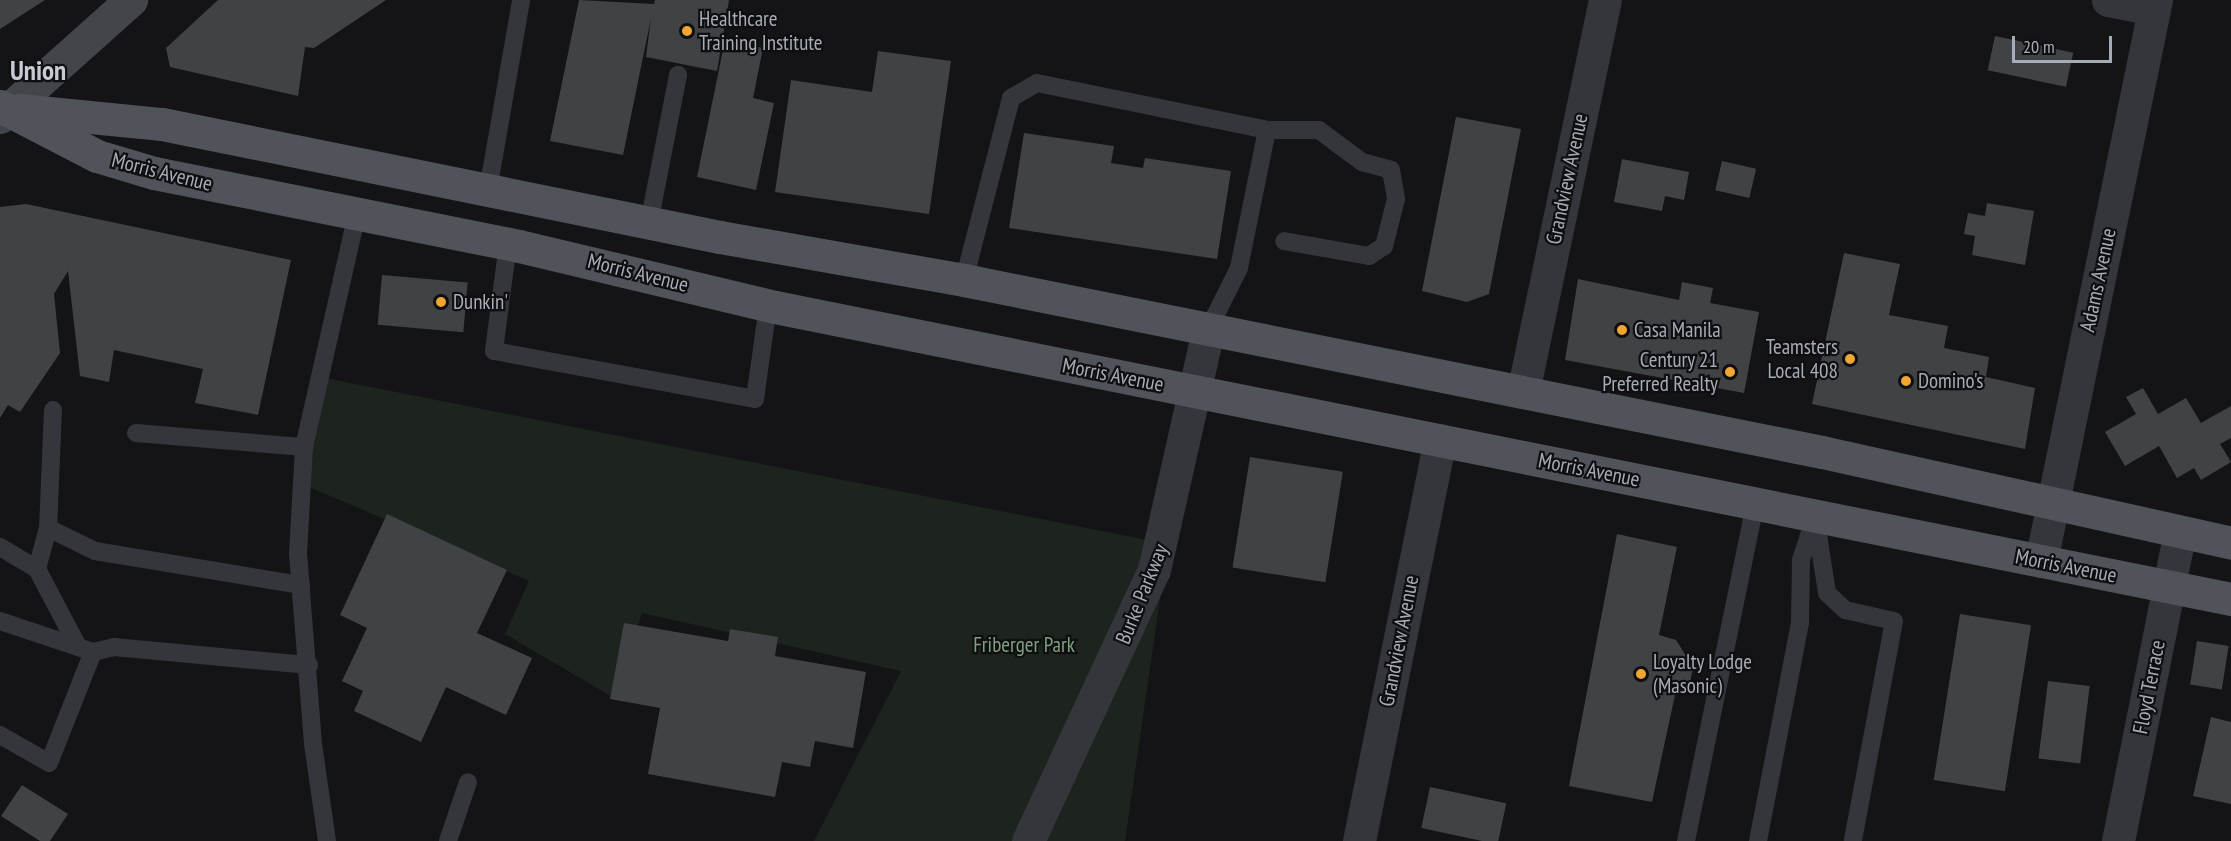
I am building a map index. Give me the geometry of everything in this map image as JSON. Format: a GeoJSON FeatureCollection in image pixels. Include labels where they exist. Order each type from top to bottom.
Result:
{"type":"FeatureCollection","features":[{"type":"Feature","properties":{"kind":"main road"},"geometry":{"type":"LineString","coordinates":[[3,111],[131,0]]}},
{"type":"Feature","properties":{"kind":"main road","name":"Morris Avenue"},"geometry":{"type":"LineString","coordinates":[[3,111],[162,124],[649,223],[964,280],[1883,465],[2052,505],[2231,543]]}},
{"type":"Feature","properties":{"kind":"main road","name":"Morris Avenue"},"geometry":{"type":"LineString","coordinates":[[3,111],[72,144],[126,166],[508,244],[768,305],[2231,599]]}},
{"type":"Feature","properties":{"kind":"street","name":"Grandview Avenue"},"geometry":{"type":"LineString","coordinates":[[1522,393],[1605,0]]}},
{"type":"Feature","properties":{"kind":"street"},"geometry":{"type":"LineString","coordinates":[[2108,0],[2155,5]]}},
{"type":"Feature","properties":{"kind":"street","name":"Adams Avenue"},"geometry":{"type":"LineString","coordinates":[[2041,561],[2155,5]]}},
{"type":"Feature","properties":{"kind":"street","name":"Burke Parkway"},"geometry":{"type":"LineString","coordinates":[[1028,841],[1143,601],[1167,527],[1208,330]]}},
{"type":"Feature","properties":{"kind":"street","name":"Grandview Avenue"},"geometry":{"type":"LineString","coordinates":[[1359,841],[1440,440]]}},
{"type":"Feature","properties":{"kind":"street","name":"Floyd Terrace"},"geometry":{"type":"LineString","coordinates":[[2118,841],[2180,532]]}},
{"type":"Feature","properties":{"kind":"lane"},"geometry":{"type":"LineString","coordinates":[[488,190],[521,0]]}},
{"type":"Feature","properties":{"kind":"lane"},"geometry":{"type":"LineString","coordinates":[[649,223],[678,75]]}},
{"type":"Feature","properties":{"kind":"lane"},"geometry":{"type":"LineString","coordinates":[[964,280],[1011,98],[1037,83],[1267,130],[1319,130],[1362,162],[1391,170],[1396,200],[1384,246],[1370,256],[1284,241]]}},
{"type":"Feature","properties":{"kind":"lane"},"geometry":{"type":"LineString","coordinates":[[1208,330],[1239,268],[1267,130]]}},
{"type":"Feature","properties":{"kind":"lane"},"geometry":{"type":"LineString","coordinates":[[327,841],[301,585],[304,447],[357,214]]}},
{"type":"Feature","properties":{"kind":"lane"},"geometry":{"type":"LineString","coordinates":[[508,244],[494,351],[755,399],[768,305]]}},
{"type":"Feature","properties":{"kind":"lane"},"geometry":{"type":"LineString","coordinates":[[36,569],[48,528],[53,410]]}},
{"type":"Feature","properties":{"kind":"lane"},"geometry":{"type":"LineString","coordinates":[[136,433],[304,447]]}},
{"type":"Feature","properties":{"kind":"lane"},"geometry":{"type":"LineString","coordinates":[[1686,841],[1755,504]]}},
{"type":"Feature","properties":{"kind":"lane"},"geometry":{"type":"LineString","coordinates":[[1758,841],[1800,622],[1801,560],[1815,516]]}},
{"type":"Feature","properties":{"kind":"lane"},"geometry":{"type":"LineString","coordinates":[[1815,516],[1827,592],[1845,610],[1894,621],[1853,841]]}},
{"type":"Feature","properties":{"kind":"lane"},"geometry":{"type":"LineString","coordinates":[[48,528],[95,551],[301,585]]}},
{"type":"Feature","properties":{"kind":"lane"},"geometry":{"type":"LineString","coordinates":[[0,547],[36,569],[76,643]]}},
{"type":"Feature","properties":{"kind":"lane"},"geometry":{"type":"LineString","coordinates":[[0,621],[76,643],[93,652],[114,647],[309,665]]}},
{"type":"Feature","properties":{"kind":"lane"},"geometry":{"type":"LineString","coordinates":[[0,735],[49,763],[93,652]]}},
{"type":"Feature","properties":{"kind":"lane"},"geometry":{"type":"LineString","coordinates":[[448,841],[468,782]]}},
{"type":"Feature","properties":{"kind":"green space","name":"Friberger Park"},"geometry":{"type":"Polygon","coordinates":[[[325,378],[1168,544],[1125,841],[814,841],[901,671],[642,613],[614,698],[505,634],[529,581],[307,486],[325,378]]]}},
{"type":"Feature","properties":{"kind":"building"},"geometry":{"type":"Polygon","coordinates":[[[0,0],[45,0],[0,29],[0,0]]]}},
{"type":"Feature","properties":{"kind":"building"},"geometry":{"type":"Polygon","coordinates":[[[218,0],[386,0],[314,48],[305,47],[298,96],[170,67],[166,48],[218,0]]]}},
{"type":"Feature","properties":{"kind":"building"},"geometry":{"type":"Polygon","coordinates":[[[579,0],[654,4],[655,0],[729,0],[717,71],[646,57],[651,18],[623,155],[550,141],[579,0]]]}},
{"type":"Feature","properties":{"kind":"building"},"geometry":{"type":"Polygon","coordinates":[[[1995,36],[2073,53],[2066,87],[1988,70],[1995,36]]]}},
{"type":"Feature","properties":{"kind":"building"},"geometry":{"type":"Polygon","coordinates":[[[725,40],[763,48],[753,98],[774,103],[756,190],[697,177],[725,40]]]}},
{"type":"Feature","properties":{"kind":"building"},"geometry":{"type":"Polygon","coordinates":[[[878,51],[951,61],[929,214],[775,192],[791,80],[872,92],[878,51]]]}},
{"type":"Feature","properties":{"kind":"building"},"geometry":{"type":"Polygon","coordinates":[[[1456,117],[1521,129],[1489,294],[1467,302],[1422,291],[1456,117]]]}},
{"type":"Feature","properties":{"kind":"building"},"geometry":{"type":"Polygon","coordinates":[[[1024,133],[1114,146],[1111,163],[1143,168],[1145,158],[1231,171],[1217,259],[1009,228],[1024,133]]]}},
{"type":"Feature","properties":{"kind":"building"},"geometry":{"type":"Polygon","coordinates":[[[1622,159],[1689,172],[1684,200],[1665,196],[1662,211],[1614,202],[1622,159]]]}},
{"type":"Feature","properties":{"kind":"building"},"geometry":{"type":"Polygon","coordinates":[[[1722,161],[1756,169],[1749,198],[1715,190],[1722,161]]]}},
{"type":"Feature","properties":{"kind":"building"},"geometry":{"type":"Polygon","coordinates":[[[1987,203],[2034,211],[2025,265],[1972,255],[1975,236],[1964,234],[1968,213],[1985,216],[1987,203]]]}},
{"type":"Feature","properties":{"kind":"building"},"geometry":{"type":"Polygon","coordinates":[[[26,204],[291,260],[258,415],[195,403],[203,369],[114,350],[109,382],[80,376],[68,271],[54,294],[60,353],[20,412],[8,405],[0,418],[0,207],[26,204]]]}},
{"type":"Feature","properties":{"kind":"building"},"geometry":{"type":"Polygon","coordinates":[[[1844,253],[1900,264],[1889,315],[1948,326],[1944,348],[1989,357],[1986,377],[2035,388],[2025,449],[1812,404],[1844,253]]]}},
{"type":"Feature","properties":{"kind":"building"},"geometry":{"type":"Polygon","coordinates":[[[382,275],[468,282],[463,332],[378,325],[382,275]]]}},
{"type":"Feature","properties":{"kind":"building"},"geometry":{"type":"Polygon","coordinates":[[[1578,279],[1679,300],[1682,282],[1713,288],[1710,303],[1759,312],[1744,393],[1565,360],[1578,279]]]}},
{"type":"Feature","properties":{"kind":"building"},"geometry":{"type":"Polygon","coordinates":[[[2143,388],[2158,414],[2186,398],[2201,423],[2231,406],[2231,438],[2220,444],[2231,462],[2201,480],[2194,468],[2177,478],[2159,446],[2125,466],[2105,432],[2136,414],[2126,397],[2143,388]]]}},
{"type":"Feature","properties":{"kind":"building"},"geometry":{"type":"Polygon","coordinates":[[[1250,457],[1343,472],[1325,582],[1232,568],[1250,457]]]}},
{"type":"Feature","properties":{"kind":"building"},"geometry":{"type":"Polygon","coordinates":[[[387,514],[507,570],[477,633],[532,658],[506,715],[446,687],[421,742],[354,711],[363,691],[342,681],[367,628],[340,615],[387,514]]]}},
{"type":"Feature","properties":{"kind":"building","name":"Loyalty Lodge (Masonic)"},"geometry":{"type":"Polygon","coordinates":[[[1617,534],[1677,547],[1659,635],[1676,640],[1693,667],[1690,683],[1678,681],[1652,802],[1569,786],[1617,534]]]}},
{"type":"Feature","properties":{"kind":"building"},"geometry":{"type":"Polygon","coordinates":[[[1960,614],[2031,625],[2005,791],[1934,780],[1960,614]]]}},
{"type":"Feature","properties":{"kind":"building"},"geometry":{"type":"Polygon","coordinates":[[[624,623],[728,641],[730,629],[778,637],[775,656],[866,672],[853,748],[815,741],[810,767],[782,762],[775,797],[648,774],[660,708],[610,699],[624,623]]]}},
{"type":"Feature","properties":{"kind":"building"},"geometry":{"type":"Polygon","coordinates":[[[2197,641],[2229,646],[2222,689],[2190,684],[2197,641]]]}},
{"type":"Feature","properties":{"kind":"building"},"geometry":{"type":"Polygon","coordinates":[[[2048,681],[2090,686],[2080,764],[2038,758],[2048,681]]]}},
{"type":"Feature","properties":{"kind":"building"},"geometry":{"type":"Polygon","coordinates":[[[2211,717],[2231,722],[2231,804],[2193,796],[2211,717]]]}},
{"type":"Feature","properties":{"kind":"building"},"geometry":{"type":"Polygon","coordinates":[[[22,785],[68,814],[50,841],[40,841],[1,816],[22,785]]]}},
{"type":"Feature","properties":{"kind":"building"},"geometry":{"type":"Polygon","coordinates":[[[1430,787],[1506,803],[1498,841],[1482,841],[1421,828],[1430,787]]]}},
{"type":"Feature","properties":{"kind":"place","name":"Healthcare Training Institute"},"geometry":{"type":"Point","coordinates":[687,31]}},
{"type":"Feature","properties":{"kind":"place","name":"Dunkin'"},"geometry":{"type":"Point","coordinates":[441,302]}},
{"type":"Feature","properties":{"kind":"place","name":"Casa Manila"},"geometry":{"type":"Point","coordinates":[1622,330]}},
{"type":"Feature","properties":{"kind":"place","name":"Teamsters Local 408"},"geometry":{"type":"Point","coordinates":[1850,359]}},
{"type":"Feature","properties":{"kind":"place","name":"Century 21 Preferred Realty"},"geometry":{"type":"Point","coordinates":[1730,372]}},
{"type":"Feature","properties":{"kind":"place","name":"Domino's"},"geometry":{"type":"Point","coordinates":[1906,381]}},
{"type":"Feature","properties":{"kind":"place","name":"Loyalty Lodge (Masonic)"},"geometry":{"type":"Point","coordinates":[1641,674]}},
{"type":"Feature","properties":{"kind":"district","name":"Union"},"geometry":{"type":"Point","coordinates":[38,71]}}]}
